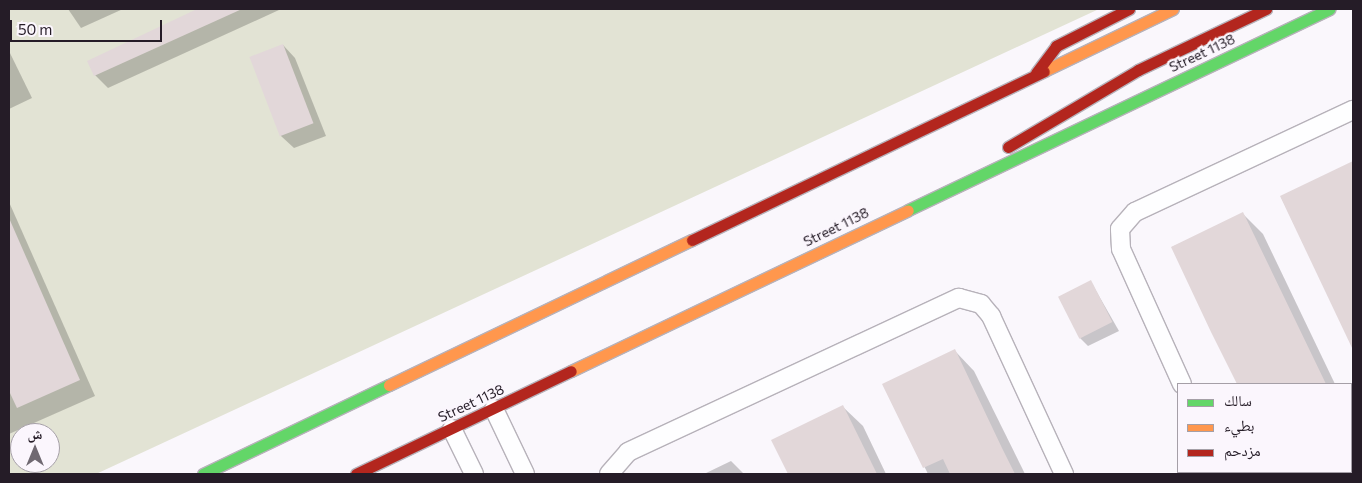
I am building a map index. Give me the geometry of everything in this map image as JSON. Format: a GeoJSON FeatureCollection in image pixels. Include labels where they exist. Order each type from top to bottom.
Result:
{"type":"FeatureCollection","features":[{"type":"Feature","properties":{"kind":"street"},"geometry":{"type":"LineString","coordinates":[[1033,76],[1056,46],[1130,9]]}},
{"type":"Feature","properties":{"kind":"street"},"geometry":{"type":"LineString","coordinates":[[203,474],[1173,9]]}},
{"type":"Feature","properties":{"kind":"street"},"geometry":{"type":"LineString","coordinates":[[947,190],[1020,139],[1138,70],[1266,9]]}},
{"type":"Feature","properties":{"kind":"street","name":"Street 1138"},"geometry":{"type":"LineString","coordinates":[[356,474],[947,190],[1330,9]]}},
{"type":"Feature","properties":{"kind":"street"},"geometry":{"type":"LineString","coordinates":[[1182,383],[1121,249],[1120,229],[1135,212],[1353,110]]}},
{"type":"Feature","properties":{"kind":"street"},"geometry":{"type":"LineString","coordinates":[[609,474],[628,452],[959,298],[981,304],[990,316],[1064,474]]}},
{"type":"Feature","properties":{"kind":"street"},"geometry":{"type":"LineString","coordinates":[[494,409],[525,474]]}},
{"type":"Feature","properties":{"kind":"street"},"geometry":{"type":"LineString","coordinates":[[452,429],[474,474]]}},
{"type":"Feature","properties":{"kind":"shaded area"},"geometry":{"type":"Polygon","coordinates":[[[9,9],[1099,9],[96,474],[9,474],[9,9]]]}},
{"type":"Feature","properties":{"kind":"building"},"geometry":{"type":"Polygon","coordinates":[[[197,9],[242,9],[94,76],[87,61],[197,9]]]}},
{"type":"Feature","properties":{"kind":"building"},"geometry":{"type":"Polygon","coordinates":[[[283,44],[313,123],[280,136],[249,57],[283,44]]]}},
{"type":"Feature","properties":{"kind":"building"},"geometry":{"type":"Polygon","coordinates":[[[1353,161],[1353,350],[1280,196],[1353,161]]]}},
{"type":"Feature","properties":{"kind":"building"},"geometry":{"type":"Polygon","coordinates":[[[1243,212],[1326,383],[1236,383],[1171,247],[1243,212]]]}},
{"type":"Feature","properties":{"kind":"building"},"geometry":{"type":"Polygon","coordinates":[[[9,218],[80,380],[17,408],[9,391],[9,218]]]}},
{"type":"Feature","properties":{"kind":"building"},"geometry":{"type":"Polygon","coordinates":[[[1091,280],[1112,322],[1079,339],[1058,297],[1091,280]]]}},
{"type":"Feature","properties":{"kind":"building"},"geometry":{"type":"Polygon","coordinates":[[[955,349],[1015,474],[950,474],[943,459],[923,468],[882,384],[955,349]]]}},
{"type":"Feature","properties":{"kind":"building"},"geometry":{"type":"Polygon","coordinates":[[[843,405],[877,474],[788,474],[771,440],[843,405]]]}},
{"type":"Feature","properties":{"kind":"traffic: fast"},"geometry":{"type":"LineString","coordinates":[[908,210],[1330,9]]}},
{"type":"Feature","properties":{"kind":"traffic: fast"},"geometry":{"type":"LineString","coordinates":[[203,474],[389,385]]}},
{"type":"Feature","properties":{"kind":"traffic: slow"},"geometry":{"type":"LineString","coordinates":[[1044,71],[1173,9]]}},
{"type":"Feature","properties":{"kind":"traffic: slow"},"geometry":{"type":"LineString","coordinates":[[571,371],[908,210]]}},
{"type":"Feature","properties":{"kind":"traffic: slow"},"geometry":{"type":"LineString","coordinates":[[389,385],[692,240]]}},
{"type":"Feature","properties":{"kind":"traffic: jam"},"geometry":{"type":"LineString","coordinates":[[1036,73],[1056,46],[1129,9]]}},
{"type":"Feature","properties":{"kind":"traffic: jam"},"geometry":{"type":"LineString","coordinates":[[1008,147],[1138,70],[1266,9]]}},
{"type":"Feature","properties":{"kind":"traffic: jam"},"geometry":{"type":"LineString","coordinates":[[692,240],[1044,71]]}},
{"type":"Feature","properties":{"kind":"traffic: jam"},"geometry":{"type":"LineString","coordinates":[[356,474],[571,371]]}}]}
